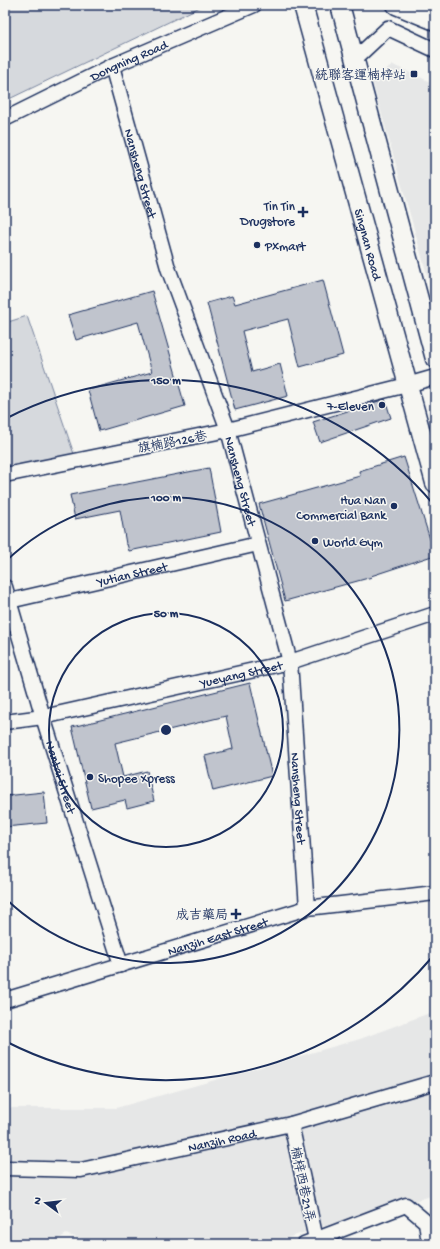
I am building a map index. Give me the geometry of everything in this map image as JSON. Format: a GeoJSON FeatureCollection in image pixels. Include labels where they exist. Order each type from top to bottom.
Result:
{"type":"FeatureCollection","features":[{"type":"Feature","properties":{"kind":"street","name":"Dongning Road"},"geometry":{"type":"LineString","coordinates":[[5,119],[112,66],[254,5]]}},
{"type":"Feature","properties":{"kind":"street","name":"Singnan Road"},"geometry":{"type":"LineString","coordinates":[[303,5],[435,483]]}},
{"type":"Feature","properties":{"kind":"street"},"geometry":{"type":"LineString","coordinates":[[340,5],[435,359]]}},
{"type":"Feature","properties":{"kind":"street"},"geometry":{"type":"LineString","coordinates":[[396,5],[435,21]]}},
{"type":"Feature","properties":{"kind":"street"},"geometry":{"type":"LineString","coordinates":[[355,59],[388,28],[435,50]]}},
{"type":"Feature","properties":{"kind":"street","name":"Nansheng Street"},"geometry":{"type":"LineString","coordinates":[[112,66],[168,268],[228,430],[290,662],[307,908]]}},
{"type":"Feature","properties":{"kind":"street","name":"旗楠路126巷"},"geometry":{"type":"LineString","coordinates":[[5,475],[228,430],[435,377]]}},
{"type":"Feature","properties":{"kind":"street","name":"Yutian Street"},"geometry":{"type":"LineString","coordinates":[[7,601],[258,544]]}},
{"type":"Feature","properties":{"kind":"street","name":"Nantai Street"},"geometry":{"type":"LineString","coordinates":[[5,587],[7,601],[121,965]]}},
{"type":"Feature","properties":{"kind":"street","name":"Yueyang Street"},"geometry":{"type":"LineString","coordinates":[[5,722],[43,717],[290,662],[435,614]]}},
{"type":"Feature","properties":{"kind":"street","name":"Nanzih East Street"},"geometry":{"type":"LineString","coordinates":[[5,1000],[307,908],[435,893]]}},
{"type":"Feature","properties":{"kind":"street","name":"Nanzih Road"},"geometry":{"type":"LineString","coordinates":[[5,1168],[81,1170],[291,1124],[435,1082]]}},
{"type":"Feature","properties":{"kind":"street","name":"楠梓西巷21弄"},"geometry":{"type":"LineString","coordinates":[[291,1124],[313,1243]]}},
{"type":"Feature","properties":{"kind":"street"},"geometry":{"type":"LineString","coordinates":[[313,1243],[406,1205],[426,1222],[428,1244]]}},
{"type":"Feature","properties":{"kind":"shaded area"},"geometry":{"type":"Polygon","coordinates":[[[5,5],[204,5],[5,101],[5,5]]]}},
{"type":"Feature","properties":{"kind":"shaded area"},"geometry":{"type":"Polygon","coordinates":[[[393,65],[435,84],[435,303],[372,80],[393,65]]]}},
{"type":"Feature","properties":{"kind":"shaded area"},"geometry":{"type":"Polygon","coordinates":[[[27,316],[75,457],[5,471],[5,323],[27,316]]]}},
{"type":"Feature","properties":{"kind":"shaded area"},"geometry":{"type":"Polygon","coordinates":[[[435,1011],[435,1195],[324,1226],[269,1244],[96,1244],[66,1234],[52,1244],[5,1244],[5,1108],[116,1108],[360,1039],[435,1011]]]}},
{"type":"Feature","properties":{"kind":"building"},"geometry":{"type":"Polygon","coordinates":[[[323,280],[343,355],[300,367],[288,319],[242,331],[252,372],[280,364],[288,396],[235,410],[207,303],[232,296],[235,304],[323,280]]]}},
{"type":"Feature","properties":{"kind":"building"},"geometry":{"type":"Polygon","coordinates":[[[152,291],[185,406],[99,431],[88,390],[152,372],[138,322],[76,340],[68,315],[152,291]]]}},
{"type":"Feature","properties":{"kind":"building"},"geometry":{"type":"Polygon","coordinates":[[[385,399],[391,418],[320,442],[313,422],[385,399]]]}},
{"type":"Feature","properties":{"kind":"building"},"geometry":{"type":"Polygon","coordinates":[[[404,457],[435,555],[371,576],[372,577],[285,601],[259,504],[360,476],[359,471],[404,457]]]}},
{"type":"Feature","properties":{"kind":"building"},"geometry":{"type":"Polygon","coordinates":[[[209,468],[221,532],[129,551],[126,544],[120,510],[75,519],[70,495],[209,468]]]}},
{"type":"Feature","properties":{"kind":"building"},"geometry":{"type":"Polygon","coordinates":[[[250,683],[272,776],[213,791],[205,756],[233,749],[226,716],[115,743],[123,777],[147,771],[154,801],[127,808],[125,800],[91,808],[72,727],[250,683]]]}},
{"type":"Feature","properties":{"kind":"building"},"geometry":{"type":"Polygon","coordinates":[[[44,792],[47,823],[5,827],[5,796],[44,792]]]}},
{"type":"Feature","properties":{"kind":"place","name":"統聯客運楠梓站"},"geometry":{"type":"Point","coordinates":[414,74]}},
{"type":"Feature","properties":{"kind":"place","name":"Tin Tin Drugstore"},"geometry":{"type":"Point","coordinates":[303,212]}},
{"type":"Feature","properties":{"kind":"place","name":"Pxmart"},"geometry":{"type":"Point","coordinates":[257,245]}},
{"type":"Feature","properties":{"kind":"place","name":"7-Eleven"},"geometry":{"type":"Point","coordinates":[382,405]}},
{"type":"Feature","properties":{"kind":"place","name":"Hua Nan Commercial Bank"},"geometry":{"type":"Point","coordinates":[394,506]}},
{"type":"Feature","properties":{"kind":"place","name":"World Gym"},"geometry":{"type":"Point","coordinates":[315,541]}},
{"type":"Feature","properties":{"kind":"place","name":"Shopee Xpress"},"geometry":{"type":"Point","coordinates":[90,777]}},
{"type":"Feature","properties":{"kind":"place","name":"成吉藥局"},"geometry":{"type":"Point","coordinates":[236,914]}}]}
